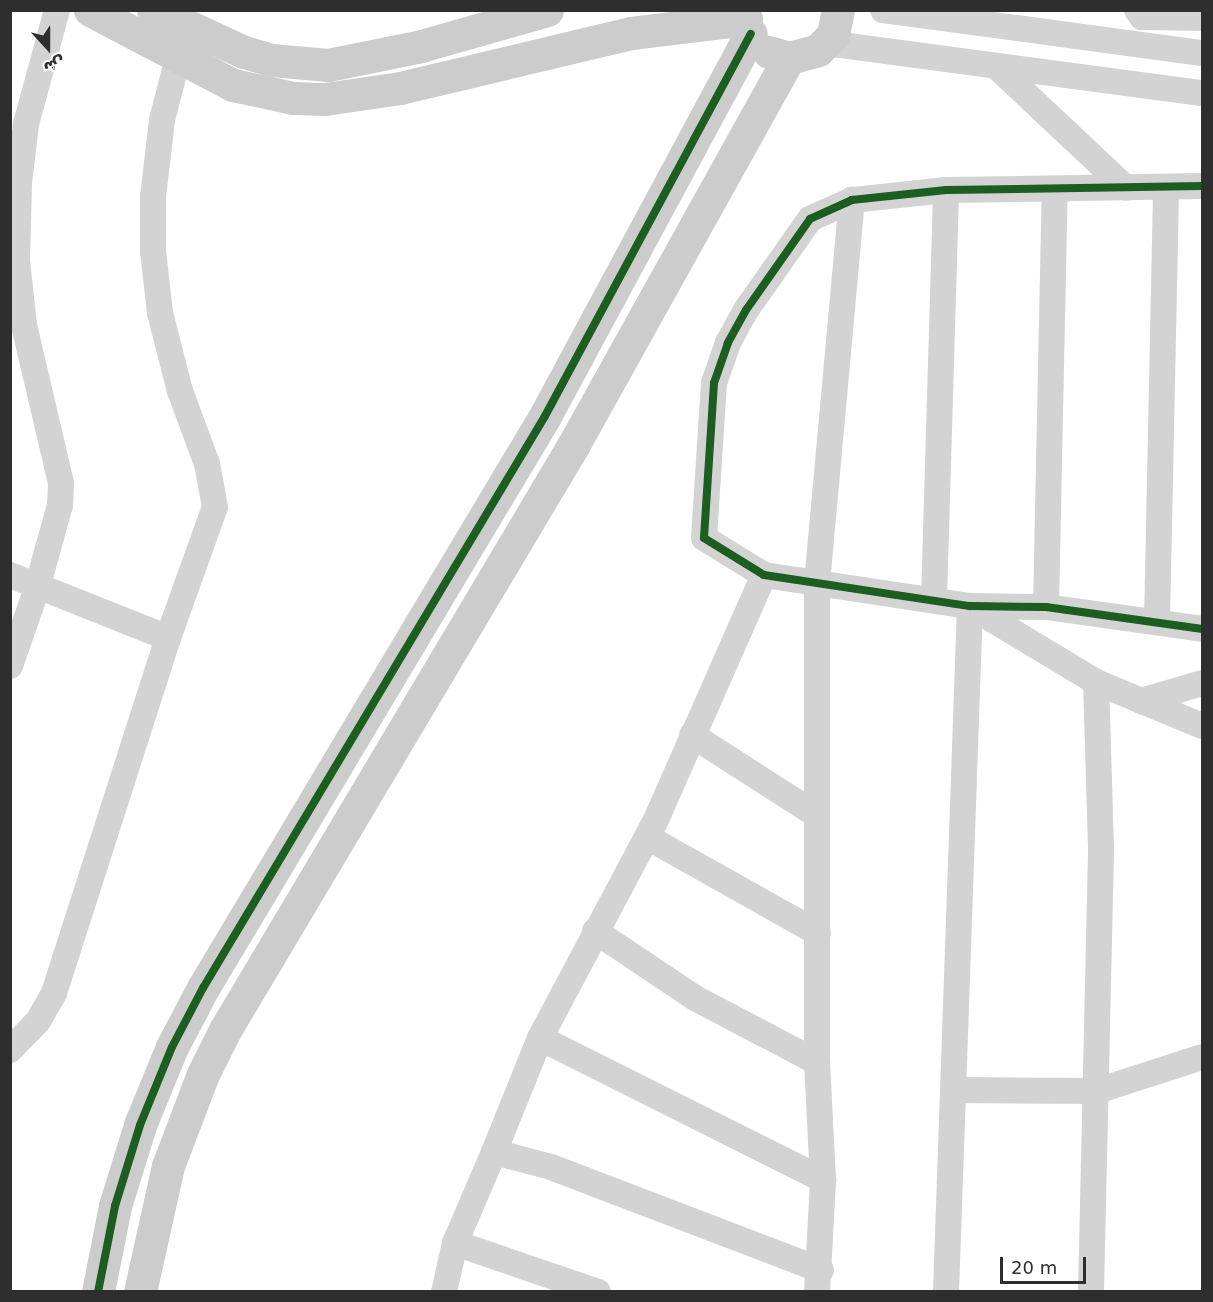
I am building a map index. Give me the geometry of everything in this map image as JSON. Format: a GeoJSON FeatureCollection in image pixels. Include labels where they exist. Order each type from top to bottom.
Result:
{"type":"FeatureCollection","features":[{"type":"Feature","properties":{"kind":"street"},"geometry":{"type":"LineString","coordinates":[[10,666],[37,588],[60,505],[61,483],[24,325],[17,261],[19,183],[26,124],[57,10]]}},
{"type":"Feature","properties":{"kind":"street"},"geometry":{"type":"LineString","coordinates":[[90,10],[184,32],[272,60],[328,65],[421,46],[547,10]]}},
{"type":"Feature","properties":{"kind":"street"},"geometry":{"type":"LineString","coordinates":[[153,10],[184,32],[214,77],[262,93],[325,99],[400,88],[631,33],[748,21]]}},
{"type":"Feature","properties":{"kind":"street"},"geometry":{"type":"LineString","coordinates":[[748,21],[767,51],[789,58],[809,55],[826,43],[837,25],[838,10]]}},
{"type":"Feature","properties":{"kind":"street"},"geometry":{"type":"LineString","coordinates":[[883,10],[1203,53]]}},
{"type":"Feature","properties":{"kind":"street"},"geometry":{"type":"LineString","coordinates":[[1137,10],[1142,16],[1203,18]]}},
{"type":"Feature","properties":{"kind":"street"},"geometry":{"type":"LineString","coordinates":[[98,1292],[116,1206],[140,1125],[172,1047],[203,988],[545,416],[748,21]]}},
{"type":"Feature","properties":{"kind":"street"},"geometry":{"type":"LineString","coordinates":[[10,1050],[38,1021],[54,993],[168,638],[214,507],[207,464],[180,391],[160,313],[153,251],[153,197],[162,120],[184,32]]}},
{"type":"Feature","properties":{"kind":"street"},"geometry":{"type":"LineString","coordinates":[[826,43],[998,68],[1203,93]]}},
{"type":"Feature","properties":{"kind":"street"},"geometry":{"type":"LineString","coordinates":[[140,1292],[168,1166],[203,1074],[225,1030],[574,444],[789,58]]}},
{"type":"Feature","properties":{"kind":"street"},"geometry":{"type":"LineString","coordinates":[[998,68],[1126,188]]}},
{"type":"Feature","properties":{"kind":"street"},"geometry":{"type":"LineString","coordinates":[[1203,186],[946,190],[852,200],[810,219],[746,310],[728,343],[714,383],[704,538],[724,554],[765,575],[970,606],[1046,607],[1203,629]]}},
{"type":"Feature","properties":{"kind":"street"},"geometry":{"type":"LineString","coordinates":[[1157,622],[1166,187]]}},
{"type":"Feature","properties":{"kind":"street"},"geometry":{"type":"LineString","coordinates":[[1046,607],[1055,189]]}},
{"type":"Feature","properties":{"kind":"street"},"geometry":{"type":"LineString","coordinates":[[934,599],[946,190]]}},
{"type":"Feature","properties":{"kind":"street"},"geometry":{"type":"LineString","coordinates":[[494,1152],[552,1167],[819,1281],[823,1180],[817,1062],[818,933],[815,814],[817,583],[852,200]]}},
{"type":"Feature","properties":{"kind":"street"},"geometry":{"type":"LineString","coordinates":[[10,574],[37,588],[168,638]]}},
{"type":"Feature","properties":{"kind":"street"},"geometry":{"type":"LineString","coordinates":[[444,1292],[455,1243],[540,1038],[647,837],[765,575]]}},
{"type":"Feature","properties":{"kind":"street"},"geometry":{"type":"LineString","coordinates":[[970,606],[1096,682],[1203,726]]}},
{"type":"Feature","properties":{"kind":"street"},"geometry":{"type":"LineString","coordinates":[[946,1292],[956,1090],[970,606]]}},
{"type":"Feature","properties":{"kind":"street"},"geometry":{"type":"LineString","coordinates":[[1091,1292],[1098,1091],[1101,848],[1096,682]]}},
{"type":"Feature","properties":{"kind":"street"},"geometry":{"type":"LineString","coordinates":[[1141,701],[1203,683]]}},
{"type":"Feature","properties":{"kind":"street"},"geometry":{"type":"LineString","coordinates":[[692,735],[815,814]]}},
{"type":"Feature","properties":{"kind":"street"},"geometry":{"type":"LineString","coordinates":[[647,837],[818,933]]}},
{"type":"Feature","properties":{"kind":"street"},"geometry":{"type":"LineString","coordinates":[[595,931],[695,998],[817,1062]]}},
{"type":"Feature","properties":{"kind":"street"},"geometry":{"type":"LineString","coordinates":[[540,1038],[823,1180]]}},
{"type":"Feature","properties":{"kind":"street"},"geometry":{"type":"LineString","coordinates":[[956,1090],[1098,1091],[1203,1057]]}},
{"type":"Feature","properties":{"kind":"street"},"geometry":{"type":"LineString","coordinates":[[455,1243],[598,1292]]}},
{"type":"Feature","properties":{"kind":"cycle path"},"geometry":{"type":"LineString","coordinates":[[98,1292],[115,1206],[140,1125],[172,1047],[203,988],[545,416],[751,34]]}},
{"type":"Feature","properties":{"kind":"cycle path"},"geometry":{"type":"LineString","coordinates":[[1202,186],[946,190],[852,200],[810,219],[746,310],[728,343],[714,383],[704,538],[764,575],[970,606],[1046,607],[1202,629]]}}]}
